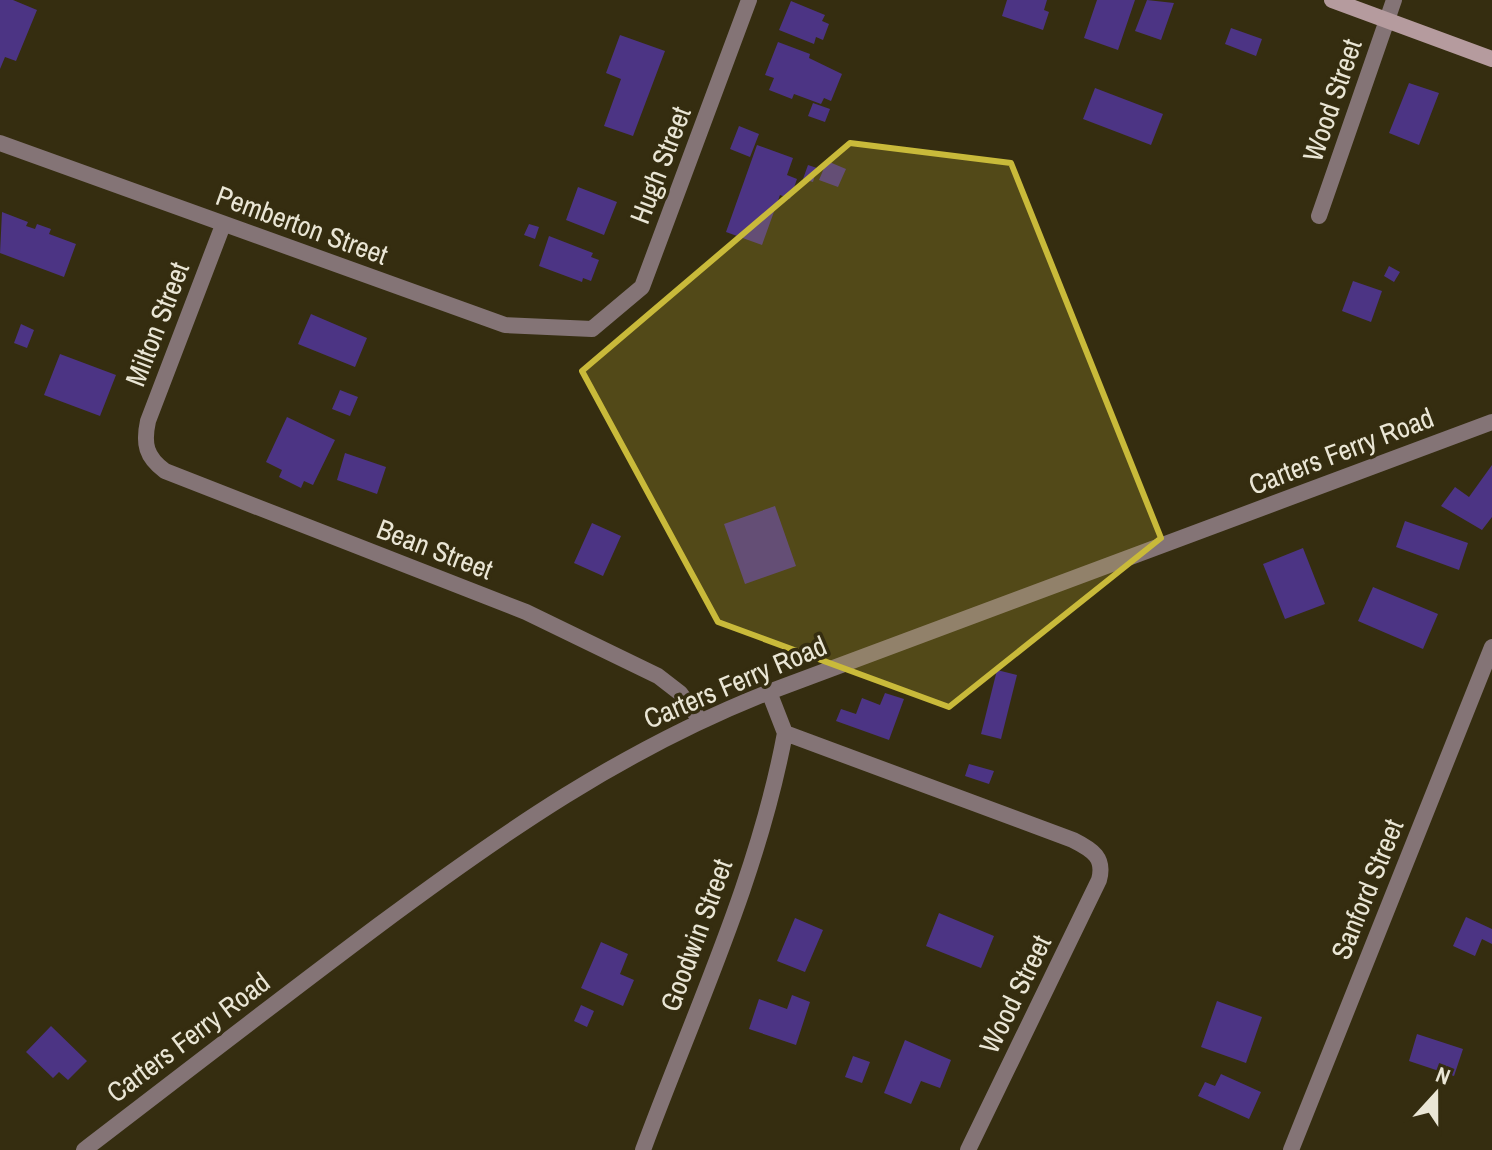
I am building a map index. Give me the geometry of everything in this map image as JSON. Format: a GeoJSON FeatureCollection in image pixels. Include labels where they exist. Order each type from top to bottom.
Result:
{"type":"FeatureCollection","features":[{"type":"Feature","properties":{"kind":"street","name":"Hugh Street"},"geometry":{"type":"LineString","coordinates":[[592,329],[642,287],[749,0]]}},
{"type":"Feature","properties":{"kind":"street"},"geometry":{"type":"LineString","coordinates":[[1332,0],[1492,59]]}},
{"type":"Feature","properties":{"kind":"street","name":"Wood Street"},"geometry":{"type":"LineString","coordinates":[[1319,216],[1394,0]]}},
{"type":"Feature","properties":{"kind":"street","name":"Pemberton Street"},"geometry":{"type":"LineString","coordinates":[[0,143],[505,325],[592,329]]}},
{"type":"Feature","properties":{"kind":"street","name":"Milton Street"},"geometry":{"type":"LineString","coordinates":[[145,443],[151,411],[223,225]]}},
{"type":"Feature","properties":{"kind":"street","name":"Carters Ferry Road"},"geometry":{"type":"LineString","coordinates":[[84,1150],[463,862],[585,782],[700,720],[1492,422]]}},
{"type":"Feature","properties":{"kind":"street","name":"Bean Street"},"geometry":{"type":"LineString","coordinates":[[145,443],[154,463],[165,471],[526,612],[642,668],[671,685],[700,720]]}},
{"type":"Feature","properties":{"kind":"street","name":"Sanford Street"},"geometry":{"type":"LineString","coordinates":[[1291,1150],[1492,647]]}},
{"type":"Feature","properties":{"kind":"street"},"geometry":{"type":"LineString","coordinates":[[769,692],[785,733]]}},
{"type":"Feature","properties":{"kind":"street","name":"Wood Street"},"geometry":{"type":"LineString","coordinates":[[785,733],[1073,840],[1100,859],[1102,868],[1099,880],[968,1150]]}},
{"type":"Feature","properties":{"kind":"street","name":"Goodwin Street"},"geometry":{"type":"LineString","coordinates":[[643,1150],[731,926],[772,792],[785,733]]}},
{"type":"Feature","properties":{"kind":"highlighted area"},"geometry":{"type":"Polygon","coordinates":[[[850,143],[1011,163],[1161,538],[949,707],[718,622],[582,371],[850,143]]]}},
{"type":"Feature","properties":{"kind":"building"},"geometry":{"type":"Polygon","coordinates":[[[0,0],[13,0],[37,10],[16,61],[5,57],[0,69],[0,0]]]}},
{"type":"Feature","properties":{"kind":"building"},"geometry":{"type":"Polygon","coordinates":[[[1007,0],[1047,0],[1044,10],[1049,12],[1043,30],[1002,16],[1007,0]]]}},
{"type":"Feature","properties":{"kind":"building"},"geometry":{"type":"Polygon","coordinates":[[[1097,0],[1135,0],[1118,50],[1084,38],[1097,0]]]}},
{"type":"Feature","properties":{"kind":"building"},"geometry":{"type":"Polygon","coordinates":[[[1147,0],[1174,3],[1161,40],[1135,31],[1147,0]]]}},
{"type":"Feature","properties":{"kind":"building"},"geometry":{"type":"Polygon","coordinates":[[[791,1],[825,15],[822,21],[829,24],[823,40],[816,37],[814,44],[779,30],[791,1]]]}},
{"type":"Feature","properties":{"kind":"building"},"geometry":{"type":"Polygon","coordinates":[[[1231,28],[1262,39],[1256,56],[1225,44],[1231,28]]]}},
{"type":"Feature","properties":{"kind":"building"},"geometry":{"type":"Polygon","coordinates":[[[620,35],[665,51],[633,136],[604,126],[621,79],[606,73],[620,35]]]}},
{"type":"Feature","properties":{"kind":"building"},"geometry":{"type":"Polygon","coordinates":[[[778,42],[810,54],[809,58],[842,74],[831,101],[824,98],[821,104],[794,94],[792,99],[769,90],[774,78],[765,75],[778,42]]]}},
{"type":"Feature","properties":{"kind":"building"},"geometry":{"type":"Polygon","coordinates":[[[1409,83],[1439,93],[1419,145],[1389,133],[1409,83]]]}},
{"type":"Feature","properties":{"kind":"building"},"geometry":{"type":"Polygon","coordinates":[[[1095,88],[1163,114],[1151,145],[1083,119],[1095,88]]]}},
{"type":"Feature","properties":{"kind":"building"},"geometry":{"type":"Polygon","coordinates":[[[813,103],[830,109],[825,122],[808,116],[813,103]]]}},
{"type":"Feature","properties":{"kind":"building"},"geometry":{"type":"Polygon","coordinates":[[[739,126],[759,134],[750,157],[730,149],[739,126]]]}},
{"type":"Feature","properties":{"kind":"building"},"geometry":{"type":"Polygon","coordinates":[[[757,145],[793,158],[787,175],[797,179],[790,199],[780,195],[762,245],[726,232],[757,145]]]}},
{"type":"Feature","properties":{"kind":"building"},"geometry":{"type":"Polygon","coordinates":[[[827,161],[846,169],[838,187],[819,180],[827,161]]]}},
{"type":"Feature","properties":{"kind":"building"},"geometry":{"type":"Polygon","coordinates":[[[808,165],[817,168],[813,182],[803,179],[808,165]]]}},
{"type":"Feature","properties":{"kind":"building"},"geometry":{"type":"Polygon","coordinates":[[[578,187],[617,202],[604,235],[566,220],[578,187]]]}},
{"type":"Feature","properties":{"kind":"building"},"geometry":{"type":"Polygon","coordinates":[[[2,212],[28,222],[26,226],[35,229],[37,224],[51,229],[49,234],[76,244],[64,277],[0,253],[2,212]]]}},
{"type":"Feature","properties":{"kind":"building"},"geometry":{"type":"Polygon","coordinates":[[[529,224],[539,227],[535,239],[524,235],[529,224]]]}},
{"type":"Feature","properties":{"kind":"building"},"geometry":{"type":"Polygon","coordinates":[[[549,236],[593,253],[591,257],[599,260],[591,281],[583,278],[582,282],[539,266],[549,236]]]}},
{"type":"Feature","properties":{"kind":"building"},"geometry":{"type":"Polygon","coordinates":[[[1389,266],[1400,272],[1394,282],[1384,276],[1389,266]]]}},
{"type":"Feature","properties":{"kind":"building"},"geometry":{"type":"Polygon","coordinates":[[[1353,281],[1382,291],[1371,322],[1342,311],[1353,281]]]}},
{"type":"Feature","properties":{"kind":"building"},"geometry":{"type":"Polygon","coordinates":[[[311,314],[367,338],[355,367],[298,344],[311,314]]]}},
{"type":"Feature","properties":{"kind":"building"},"geometry":{"type":"Polygon","coordinates":[[[21,324],[34,330],[27,348],[14,343],[21,324]]]}},
{"type":"Feature","properties":{"kind":"building"},"geometry":{"type":"Polygon","coordinates":[[[60,354],[116,375],[100,416],[44,395],[60,354]]]}},
{"type":"Feature","properties":{"kind":"building"},"geometry":{"type":"Polygon","coordinates":[[[340,390],[358,397],[350,416],[332,409],[340,390]]]}},
{"type":"Feature","properties":{"kind":"building"},"geometry":{"type":"Polygon","coordinates":[[[287,417],[335,440],[313,485],[304,481],[301,488],[279,477],[282,470],[266,462],[287,417]]]}},
{"type":"Feature","properties":{"kind":"building"},"geometry":{"type":"Polygon","coordinates":[[[345,453],[386,467],[377,494],[337,480],[345,453]]]}},
{"type":"Feature","properties":{"kind":"building"},"geometry":{"type":"Polygon","coordinates":[[[1492,465],[1492,517],[1482,530],[1441,506],[1455,487],[1469,497],[1492,465]]]}},
{"type":"Feature","properties":{"kind":"building"},"geometry":{"type":"Polygon","coordinates":[[[775,506],[796,566],[745,584],[724,524],[775,506]]]}},
{"type":"Feature","properties":{"kind":"building"},"geometry":{"type":"Polygon","coordinates":[[[1405,521],[1468,543],[1459,570],[1396,547],[1405,521]]]}},
{"type":"Feature","properties":{"kind":"building"},"geometry":{"type":"Polygon","coordinates":[[[592,523],[621,536],[603,576],[574,563],[592,523]]]}},
{"type":"Feature","properties":{"kind":"building"},"geometry":{"type":"Polygon","coordinates":[[[1303,548],[1325,604],[1285,619],[1263,564],[1303,548]]]}},
{"type":"Feature","properties":{"kind":"building"},"geometry":{"type":"Polygon","coordinates":[[[1373,587],[1438,614],[1423,649],[1358,621],[1373,587]]]}},
{"type":"Feature","properties":{"kind":"building"},"geometry":{"type":"Polygon","coordinates":[[[997,670],[1017,675],[1001,739],[981,734],[997,670]]]}},
{"type":"Feature","properties":{"kind":"building"},"geometry":{"type":"Polygon","coordinates":[[[885,693],[904,699],[889,740],[836,721],[841,709],[856,714],[862,698],[880,705],[885,693]]]}},
{"type":"Feature","properties":{"kind":"building"},"geometry":{"type":"Polygon","coordinates":[[[969,764],[994,771],[989,784],[965,776],[969,764]]]}},
{"type":"Feature","properties":{"kind":"building"},"geometry":{"type":"Polygon","coordinates":[[[939,913],[994,936],[981,968],[926,946],[939,913]]]}},
{"type":"Feature","properties":{"kind":"building"},"geometry":{"type":"Polygon","coordinates":[[[1466,917],[1492,929],[1492,944],[1482,939],[1475,956],[1453,946],[1466,917]]]}},
{"type":"Feature","properties":{"kind":"building"},"geometry":{"type":"Polygon","coordinates":[[[795,918],[823,930],[805,972],[777,961],[795,918]]]}},
{"type":"Feature","properties":{"kind":"building"},"geometry":{"type":"Polygon","coordinates":[[[601,942],[628,954],[620,974],[634,980],[623,1006],[581,988],[601,942]]]}},
{"type":"Feature","properties":{"kind":"building"},"geometry":{"type":"Polygon","coordinates":[[[792,995],[810,1002],[796,1045],[749,1029],[759,999],[787,1009],[792,995]]]}},
{"type":"Feature","properties":{"kind":"building"},"geometry":{"type":"Polygon","coordinates":[[[1217,1001],[1262,1017],[1246,1063],[1201,1047],[1217,1001]]]}},
{"type":"Feature","properties":{"kind":"building"},"geometry":{"type":"Polygon","coordinates":[[[581,1005],[594,1011],[587,1027],[574,1021],[581,1005]]]}},
{"type":"Feature","properties":{"kind":"building"},"geometry":{"type":"Polygon","coordinates":[[[51,1026],[87,1061],[68,1080],[59,1072],[53,1078],[26,1052],[51,1026]]]}},
{"type":"Feature","properties":{"kind":"building"},"geometry":{"type":"Polygon","coordinates":[[[1417,1034],[1463,1049],[1454,1076],[1409,1061],[1417,1034]]]}},
{"type":"Feature","properties":{"kind":"building"},"geometry":{"type":"Polygon","coordinates":[[[905,1040],[951,1060],[940,1088],[921,1081],[911,1104],[884,1093],[905,1040]]]}},
{"type":"Feature","properties":{"kind":"building"},"geometry":{"type":"Polygon","coordinates":[[[853,1056],[870,1062],[862,1083],[845,1077],[853,1056]]]}},
{"type":"Feature","properties":{"kind":"building"},"geometry":{"type":"Polygon","coordinates":[[[1221,1074],[1261,1092],[1249,1119],[1198,1096],[1205,1082],[1215,1086],[1221,1074]]]}}]}
